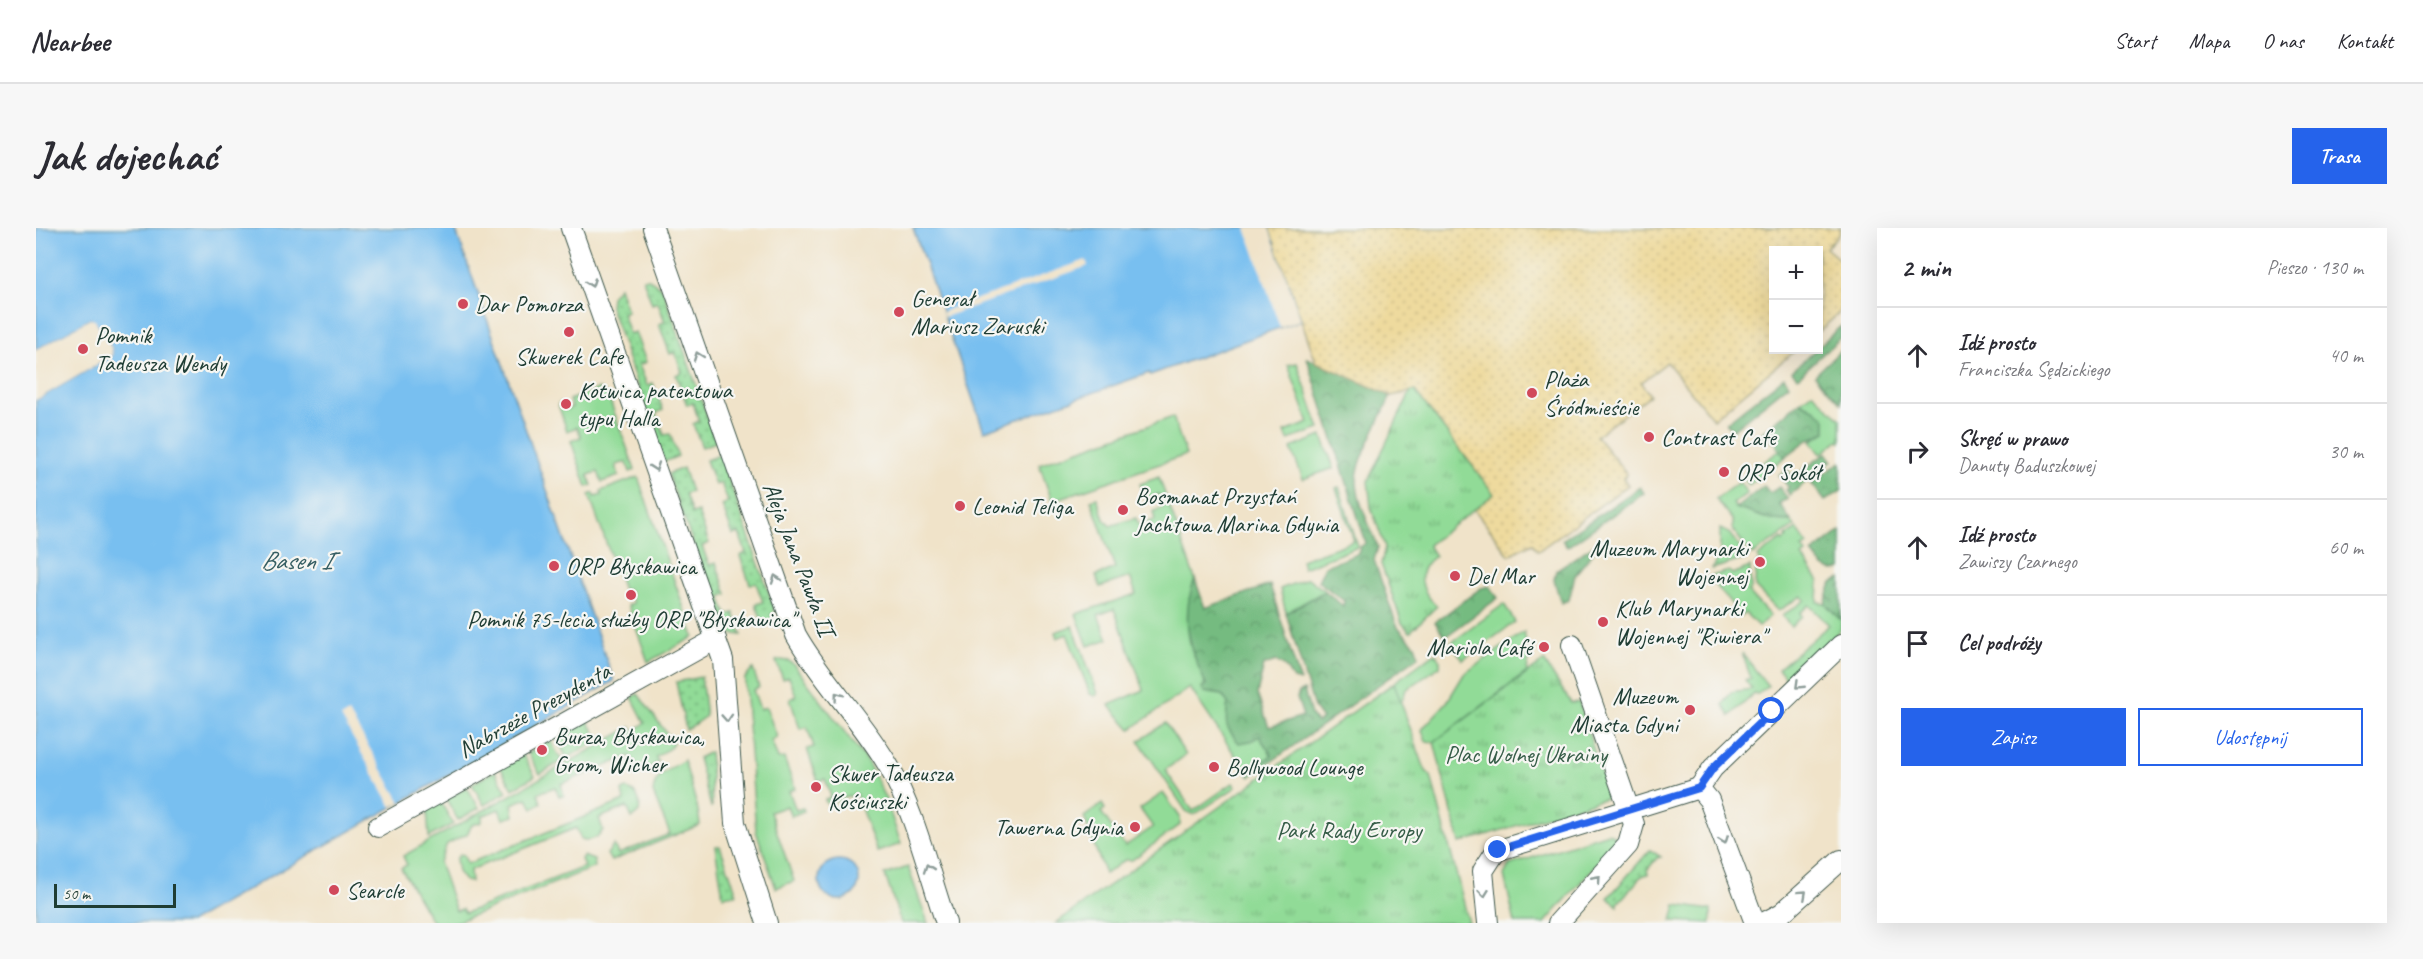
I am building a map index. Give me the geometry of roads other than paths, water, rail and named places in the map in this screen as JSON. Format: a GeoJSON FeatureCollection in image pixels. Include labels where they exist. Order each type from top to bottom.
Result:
{"type":"FeatureCollection","features":[{"type":"Feature","properties":{"kind":"street"},"geometry":{"type":"LineString","coordinates":[[572,228],[723,660],[735,823],[767,923]]}},
{"type":"Feature","properties":{"kind":"street","name":"Aleja Jana Pawła II"},"geometry":{"type":"LineString","coordinates":[[653,228],[796,635],[810,659],[888,765],[901,790],[946,923]]}},
{"type":"Feature","properties":{"kind":"street","name":"Nabrzeże Prezydenta"},"geometry":{"type":"LineString","coordinates":[[378,827],[716,639]]}},
{"type":"Feature","properties":{"kind":"street"},"geometry":{"type":"LineString","coordinates":[[1558,923],[1628,845],[1634,824],[1572,645]]}},
{"type":"Feature","properties":{"kind":"street"},"geometry":{"type":"LineString","coordinates":[[1488,923],[1483,879],[1486,864],[1496,851],[1699,788],[1713,768],[1841,645]]}},
{"type":"Feature","properties":{"kind":"street"},"geometry":{"type":"LineString","coordinates":[[1699,788],[1709,800],[1755,923]]}},
{"type":"Feature","properties":{"kind":"street"},"geometry":{"type":"LineString","coordinates":[[1763,923],[1782,913],[1841,860]]}},
{"type":"Feature","properties":{"kind":"water","name":"Basen I"},"geometry":{"type":"Polygon","coordinates":[[[36,228],[455,228],[614,681],[189,923],[36,923],[36,400],[112,356],[112,349],[95,321],[90,319],[36,350],[36,228]]]}},
{"type":"Feature","properties":{"kind":"water"},"geometry":{"type":"Polygon","coordinates":[[[913,228],[1269,228],[1301,320],[1150,375],[1149,373],[984,431],[913,228]]]}},
{"type":"Feature","properties":{"kind":"water"},"geometry":{"type":"Polygon","coordinates":[[[839,860],[853,866],[859,880],[853,894],[839,900],[825,894],[819,880],[825,866],[839,860]]]}},
{"type":"Feature","properties":{"kind":"place","name":"Dar Pomorza"},"geometry":{"type":"Point","coordinates":[463,304]}},
{"type":"Feature","properties":{"kind":"place","name":"Generał Mariusz Zaruski"},"geometry":{"type":"Point","coordinates":[899,312]}},
{"type":"Feature","properties":{"kind":"place","name":"Skwerek Cafe"},"geometry":{"type":"Point","coordinates":[569,332]}},
{"type":"Feature","properties":{"kind":"place","name":"Pomnik Tadeusza Wendy"},"geometry":{"type":"Point","coordinates":[83,349]}},
{"type":"Feature","properties":{"kind":"place","name":"Plaża Śródmieście"},"geometry":{"type":"Point","coordinates":[1532,393]}},
{"type":"Feature","properties":{"kind":"place","name":"Kotwica patentowa typu Halla"},"geometry":{"type":"Point","coordinates":[566,404]}},
{"type":"Feature","properties":{"kind":"place","name":"Contrast Cafe"},"geometry":{"type":"Point","coordinates":[1649,437]}},
{"type":"Feature","properties":{"kind":"place","name":"ORP Sokół"},"geometry":{"type":"Point","coordinates":[1724,472]}},
{"type":"Feature","properties":{"kind":"place","name":"Leonid Teliga"},"geometry":{"type":"Point","coordinates":[960,506]}},
{"type":"Feature","properties":{"kind":"place","name":"Bosmanat Przystań Jachtowa Marina Gdynia"},"geometry":{"type":"Point","coordinates":[1123,510]}},
{"type":"Feature","properties":{"kind":"place","name":"Muzeum Marynarki Wojennej"},"geometry":{"type":"Point","coordinates":[1760,562]}},
{"type":"Feature","properties":{"kind":"place","name":"ORP Błyskawica"},"geometry":{"type":"Point","coordinates":[554,566]}},
{"type":"Feature","properties":{"kind":"place","name":"Del Mar"},"geometry":{"type":"Point","coordinates":[1455,576]}},
{"type":"Feature","properties":{"kind":"place","name":"Pomnik 75-lecia służby ORP \"Błyskawica\""},"geometry":{"type":"Point","coordinates":[631,595]}},
{"type":"Feature","properties":{"kind":"place","name":"Klub Marynarki Wojennej \"Riwiera\""},"geometry":{"type":"Point","coordinates":[1603,622]}},
{"type":"Feature","properties":{"kind":"place","name":"Mariola Café"},"geometry":{"type":"Point","coordinates":[1544,647]}},
{"type":"Feature","properties":{"kind":"place","name":"Muzeum Miasta Gdyni"},"geometry":{"type":"Point","coordinates":[1690,710]}},
{"type":"Feature","properties":{"kind":"place","name":"Burza, Błyskawica, Grom, Wicher"},"geometry":{"type":"Point","coordinates":[542,750]}},
{"type":"Feature","properties":{"kind":"place","name":"Bollywood Lounge"},"geometry":{"type":"Point","coordinates":[1214,767]}},
{"type":"Feature","properties":{"kind":"place","name":"Skwer Tadeusza Kościuszki"},"geometry":{"type":"Point","coordinates":[816,787]}},
{"type":"Feature","properties":{"kind":"place","name":"Tawerna Gdynia"},"geometry":{"type":"Point","coordinates":[1135,827]}},
{"type":"Feature","properties":{"kind":"place","name":"Searcle"},"geometry":{"type":"Point","coordinates":[334,890]}},
{"type":"Feature","properties":{"kind":"park label","name":"Plac Wolnej Ukrainy"},"geometry":{"type":"Point","coordinates":[1526,754]}},
{"type":"Feature","properties":{"kind":"park label","name":"Park Rady Europy"},"geometry":{"type":"Point","coordinates":[1349,830]}}]}
